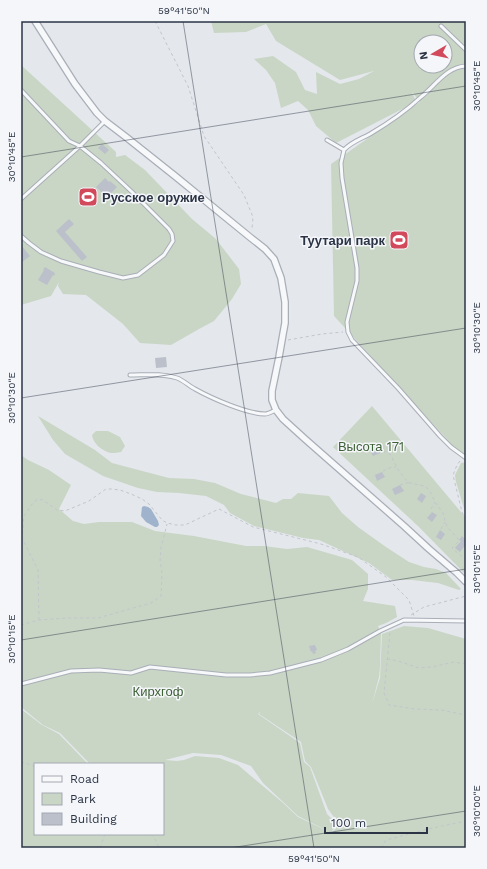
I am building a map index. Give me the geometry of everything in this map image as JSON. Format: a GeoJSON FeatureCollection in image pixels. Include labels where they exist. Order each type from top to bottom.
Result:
{"type":"FeatureCollection","features":[{"type":"Feature","properties":{"kind":"street"},"geometry":{"type":"LineString","coordinates":[[35,21],[75,84],[105,121],[270,254],[277,266],[281,278],[286,313],[272,391],[272,400],[276,410],[283,419],[305,439],[466,582]]}},
{"type":"Feature","properties":{"kind":"lane"},"geometry":{"type":"LineString","coordinates":[[441,26],[466,50]]}},
{"type":"Feature","properties":{"kind":"lane"},"geometry":{"type":"LineString","coordinates":[[465,457],[451,447],[440,436],[398,388],[352,340],[348,332],[347,322],[357,282],[357,268],[342,178],[341,163],[344,150],[347,146],[371,133],[398,115],[421,97],[449,71],[459,66],[466,66]]}},
{"type":"Feature","properties":{"kind":"lane"},"geometry":{"type":"LineString","coordinates":[[21,90],[69,141],[80,146],[132,192],[169,229],[172,234],[173,241],[164,255],[138,275],[124,278],[99,272],[41,252],[21,236]]}},
{"type":"Feature","properties":{"kind":"lane"},"geometry":{"type":"LineString","coordinates":[[21,199],[80,146],[105,121]]}},
{"type":"Feature","properties":{"kind":"lane"},"geometry":{"type":"LineString","coordinates":[[327,140],[344,150]]}},
{"type":"Feature","properties":{"kind":"lane"},"geometry":{"type":"LineString","coordinates":[[130,375],[160,375],[177,378],[214,399],[239,409],[266,414],[276,410]]}},
{"type":"Feature","properties":{"kind":"lane"},"geometry":{"type":"LineString","coordinates":[[21,684],[71,671],[99,670],[131,673],[150,667],[226,675],[270,673],[321,660],[348,649],[404,620],[466,621]]}},
{"type":"Feature","properties":{"kind":"path"},"geometry":{"type":"LineString","coordinates":[[155,21],[188,86],[204,136],[244,195],[253,217],[251,238]]}},
{"type":"Feature","properties":{"kind":"path"},"geometry":{"type":"LineString","coordinates":[[282,341],[322,334],[348,332]]}},
{"type":"Feature","properties":{"kind":"path"},"geometry":{"type":"LineString","coordinates":[[383,451],[390,454],[403,476],[410,482],[427,488],[430,491],[435,502],[443,513],[448,528],[459,541],[452,548],[466,560]]}},
{"type":"Feature","properties":{"kind":"path"},"geometry":{"type":"LineString","coordinates":[[465,457],[457,465],[453,475],[462,512],[466,521]]}},
{"type":"Feature","properties":{"kind":"path"},"geometry":{"type":"LineString","coordinates":[[383,470],[397,467]]}},
{"type":"Feature","properties":{"kind":"path"},"geometry":{"type":"LineString","coordinates":[[400,485],[410,482]]}},
{"type":"Feature","properties":{"kind":"path"},"geometry":{"type":"LineString","coordinates":[[39,620],[38,570],[22,538],[24,516],[33,503],[38,499],[43,500],[57,510],[66,512],[89,501],[106,489],[111,489],[131,494],[142,499],[149,504],[162,520],[167,523],[185,525],[220,509],[253,527],[321,544],[358,557],[386,577],[409,600],[415,620]]}},
{"type":"Feature","properties":{"kind":"path"},"geometry":{"type":"LineString","coordinates":[[431,509],[435,502]]}},
{"type":"Feature","properties":{"kind":"path"},"geometry":{"type":"LineString","coordinates":[[441,529],[445,522]]}},
{"type":"Feature","properties":{"kind":"path"},"geometry":{"type":"LineString","coordinates":[[21,625],[39,620],[98,618],[151,603],[156,600],[161,596],[162,573],[160,560],[161,548],[167,523]]}},
{"type":"Feature","properties":{"kind":"path"},"geometry":{"type":"LineString","coordinates":[[404,620],[424,607],[466,596]]}},
{"type":"Feature","properties":{"kind":"path"},"geometry":{"type":"LineString","coordinates":[[390,626],[384,693],[389,705],[415,709],[441,710],[466,715]]}},
{"type":"Feature","properties":{"kind":"path"},"geometry":{"type":"LineString","coordinates":[[387,659],[419,668],[454,662],[466,664]]}},
{"type":"Feature","properties":{"kind":"path"},"geometry":{"type":"LineString","coordinates":[[21,762],[34,767]]}},
{"type":"Feature","properties":{"kind":"path"},"geometry":{"type":"LineString","coordinates":[[381,848],[386,840],[466,821]]}},
{"type":"Feature","properties":{"kind":"path"},"geometry":{"type":"LineString","coordinates":[[100,848],[105,835]]}},
{"type":"Feature","properties":{"kind":"path"},"geometry":{"type":"LineString","coordinates":[[152,835],[160,848]]}},
{"type":"Feature","properties":{"kind":"green space","name":"Туутари парк"},"geometry":{"type":"Polygon","coordinates":[[[211,21],[466,21],[466,460],[334,316],[331,164],[420,102],[412,92],[416,102],[336,143],[316,126],[308,110],[298,101],[281,108],[275,83],[266,70],[254,59],[273,56],[296,72],[305,90],[317,94],[316,72],[340,84],[359,79],[374,71],[340,80],[276,41],[266,24],[246,32],[214,33],[211,21]]]}},
{"type":"Feature","properties":{"kind":"green space","name":"Русское оружие"},"geometry":{"type":"Polygon","coordinates":[[[21,65],[116,152],[116,157],[125,155],[145,170],[192,219],[216,239],[239,269],[241,284],[232,299],[214,321],[171,345],[140,343],[123,324],[86,295],[63,294],[58,286],[59,282],[51,296],[21,305],[21,65]]]}},
{"type":"Feature","properties":{"kind":"green space","name":"Высота 171"},"geometry":{"type":"Polygon","coordinates":[[[372,406],[466,518],[466,575],[419,527],[333,447],[372,406]]]}},
{"type":"Feature","properties":{"kind":"green space"},"geometry":{"type":"Polygon","coordinates":[[[38,416],[95,450],[112,463],[169,478],[194,479],[215,483],[241,494],[276,503],[283,499],[291,499],[298,493],[329,496],[342,513],[358,527],[386,547],[409,562],[446,573],[461,589],[459,590],[438,583],[412,580],[392,580],[369,563],[319,540],[303,538],[254,526],[230,513],[224,505],[206,496],[157,492],[138,488],[103,476],[65,454],[53,440],[38,416]]]}},
{"type":"Feature","properties":{"kind":"green space"},"geometry":{"type":"Polygon","coordinates":[[[96,431],[108,431],[120,437],[125,446],[121,452],[111,453],[100,448],[92,435],[96,431]]]}},
{"type":"Feature","properties":{"kind":"green space","name":"Кирхгоф"},"geometry":{"type":"Polygon","coordinates":[[[21,455],[49,470],[71,485],[59,509],[73,521],[84,524],[99,522],[132,522],[155,531],[194,536],[246,546],[264,546],[287,549],[307,547],[352,560],[368,574],[368,589],[363,601],[395,606],[397,617],[378,626],[381,634],[380,667],[372,704],[380,678],[382,634],[404,626],[428,628],[466,639],[466,848],[21,848],[21,709],[42,725],[59,734],[87,763],[34,763],[34,835],[164,835],[164,763],[89,763],[60,733],[43,725],[21,707],[21,455]],[[261,711],[258,714],[300,743],[304,762],[310,767],[327,814],[337,824],[330,832],[298,816],[263,783],[251,766],[221,755],[193,753],[165,760],[177,761],[195,756],[219,758],[238,765],[298,817],[332,833],[339,824],[328,809],[311,767],[305,761],[301,742],[259,714],[261,711]]]}},
{"type":"Feature","properties":{"kind":"green space"},"geometry":{"type":"Polygon","coordinates":[[[466,462],[466,515],[455,475],[461,463],[466,462]]]}},
{"type":"Feature","properties":{"kind":"water"},"geometry":{"type":"Polygon","coordinates":[[[144,506],[151,509],[158,521],[159,525],[157,527],[146,522],[141,516],[142,507],[144,506]]]}},
{"type":"Feature","properties":{"kind":"building"},"geometry":{"type":"Polygon","coordinates":[[[102,144],[109,150],[105,154],[98,148],[102,144]]]}},
{"type":"Feature","properties":{"kind":"building"},"geometry":{"type":"Polygon","coordinates":[[[105,178],[117,187],[107,197],[96,187],[105,178]]]}},
{"type":"Feature","properties":{"kind":"building"},"geometry":{"type":"Polygon","coordinates":[[[69,219],[74,224],[65,232],[87,257],[82,261],[56,231],[69,219]]]}},
{"type":"Feature","properties":{"kind":"building"},"geometry":{"type":"Polygon","coordinates":[[[21,245],[30,256],[21,263],[21,245]]]}},
{"type":"Feature","properties":{"kind":"building"},"geometry":{"type":"Polygon","coordinates":[[[45,267],[55,273],[47,285],[38,280],[45,267]]]}},
{"type":"Feature","properties":{"kind":"building"},"geometry":{"type":"Polygon","coordinates":[[[166,357],[167,367],[156,368],[155,358],[166,357]]]}},
{"type":"Feature","properties":{"kind":"building"},"geometry":{"type":"Polygon","coordinates":[[[378,447],[380,453],[373,456],[370,451],[378,447]]]}},
{"type":"Feature","properties":{"kind":"building"},"geometry":{"type":"Polygon","coordinates":[[[382,472],[385,477],[377,481],[375,475],[382,472]]]}},
{"type":"Feature","properties":{"kind":"building"},"geometry":{"type":"Polygon","coordinates":[[[400,485],[404,491],[395,495],[392,489],[400,485]]]}},
{"type":"Feature","properties":{"kind":"building"},"geometry":{"type":"Polygon","coordinates":[[[421,493],[426,496],[422,503],[417,499],[421,493]]]}},
{"type":"Feature","properties":{"kind":"building"},"geometry":{"type":"Polygon","coordinates":[[[432,512],[437,515],[432,522],[427,518],[432,512]]]}},
{"type":"Feature","properties":{"kind":"building"},"geometry":{"type":"Polygon","coordinates":[[[440,530],[445,534],[441,540],[436,537],[440,530]]]}},
{"type":"Feature","properties":{"kind":"building"},"geometry":{"type":"Polygon","coordinates":[[[462,536],[466,540],[466,544],[460,552],[455,548],[461,541],[459,540],[462,536]]]}},
{"type":"Feature","properties":{"kind":"building"},"geometry":{"type":"Polygon","coordinates":[[[315,645],[317,650],[315,651],[316,653],[313,654],[309,646],[315,645]]]}},
{"type":"Feature","properties":{"kind":"place","name":"Русское оружие"},"geometry":{"type":"Point","coordinates":[88,197]}},
{"type":"Feature","properties":{"kind":"place","name":"Туутари парк"},"geometry":{"type":"Point","coordinates":[399,240]}}]}
